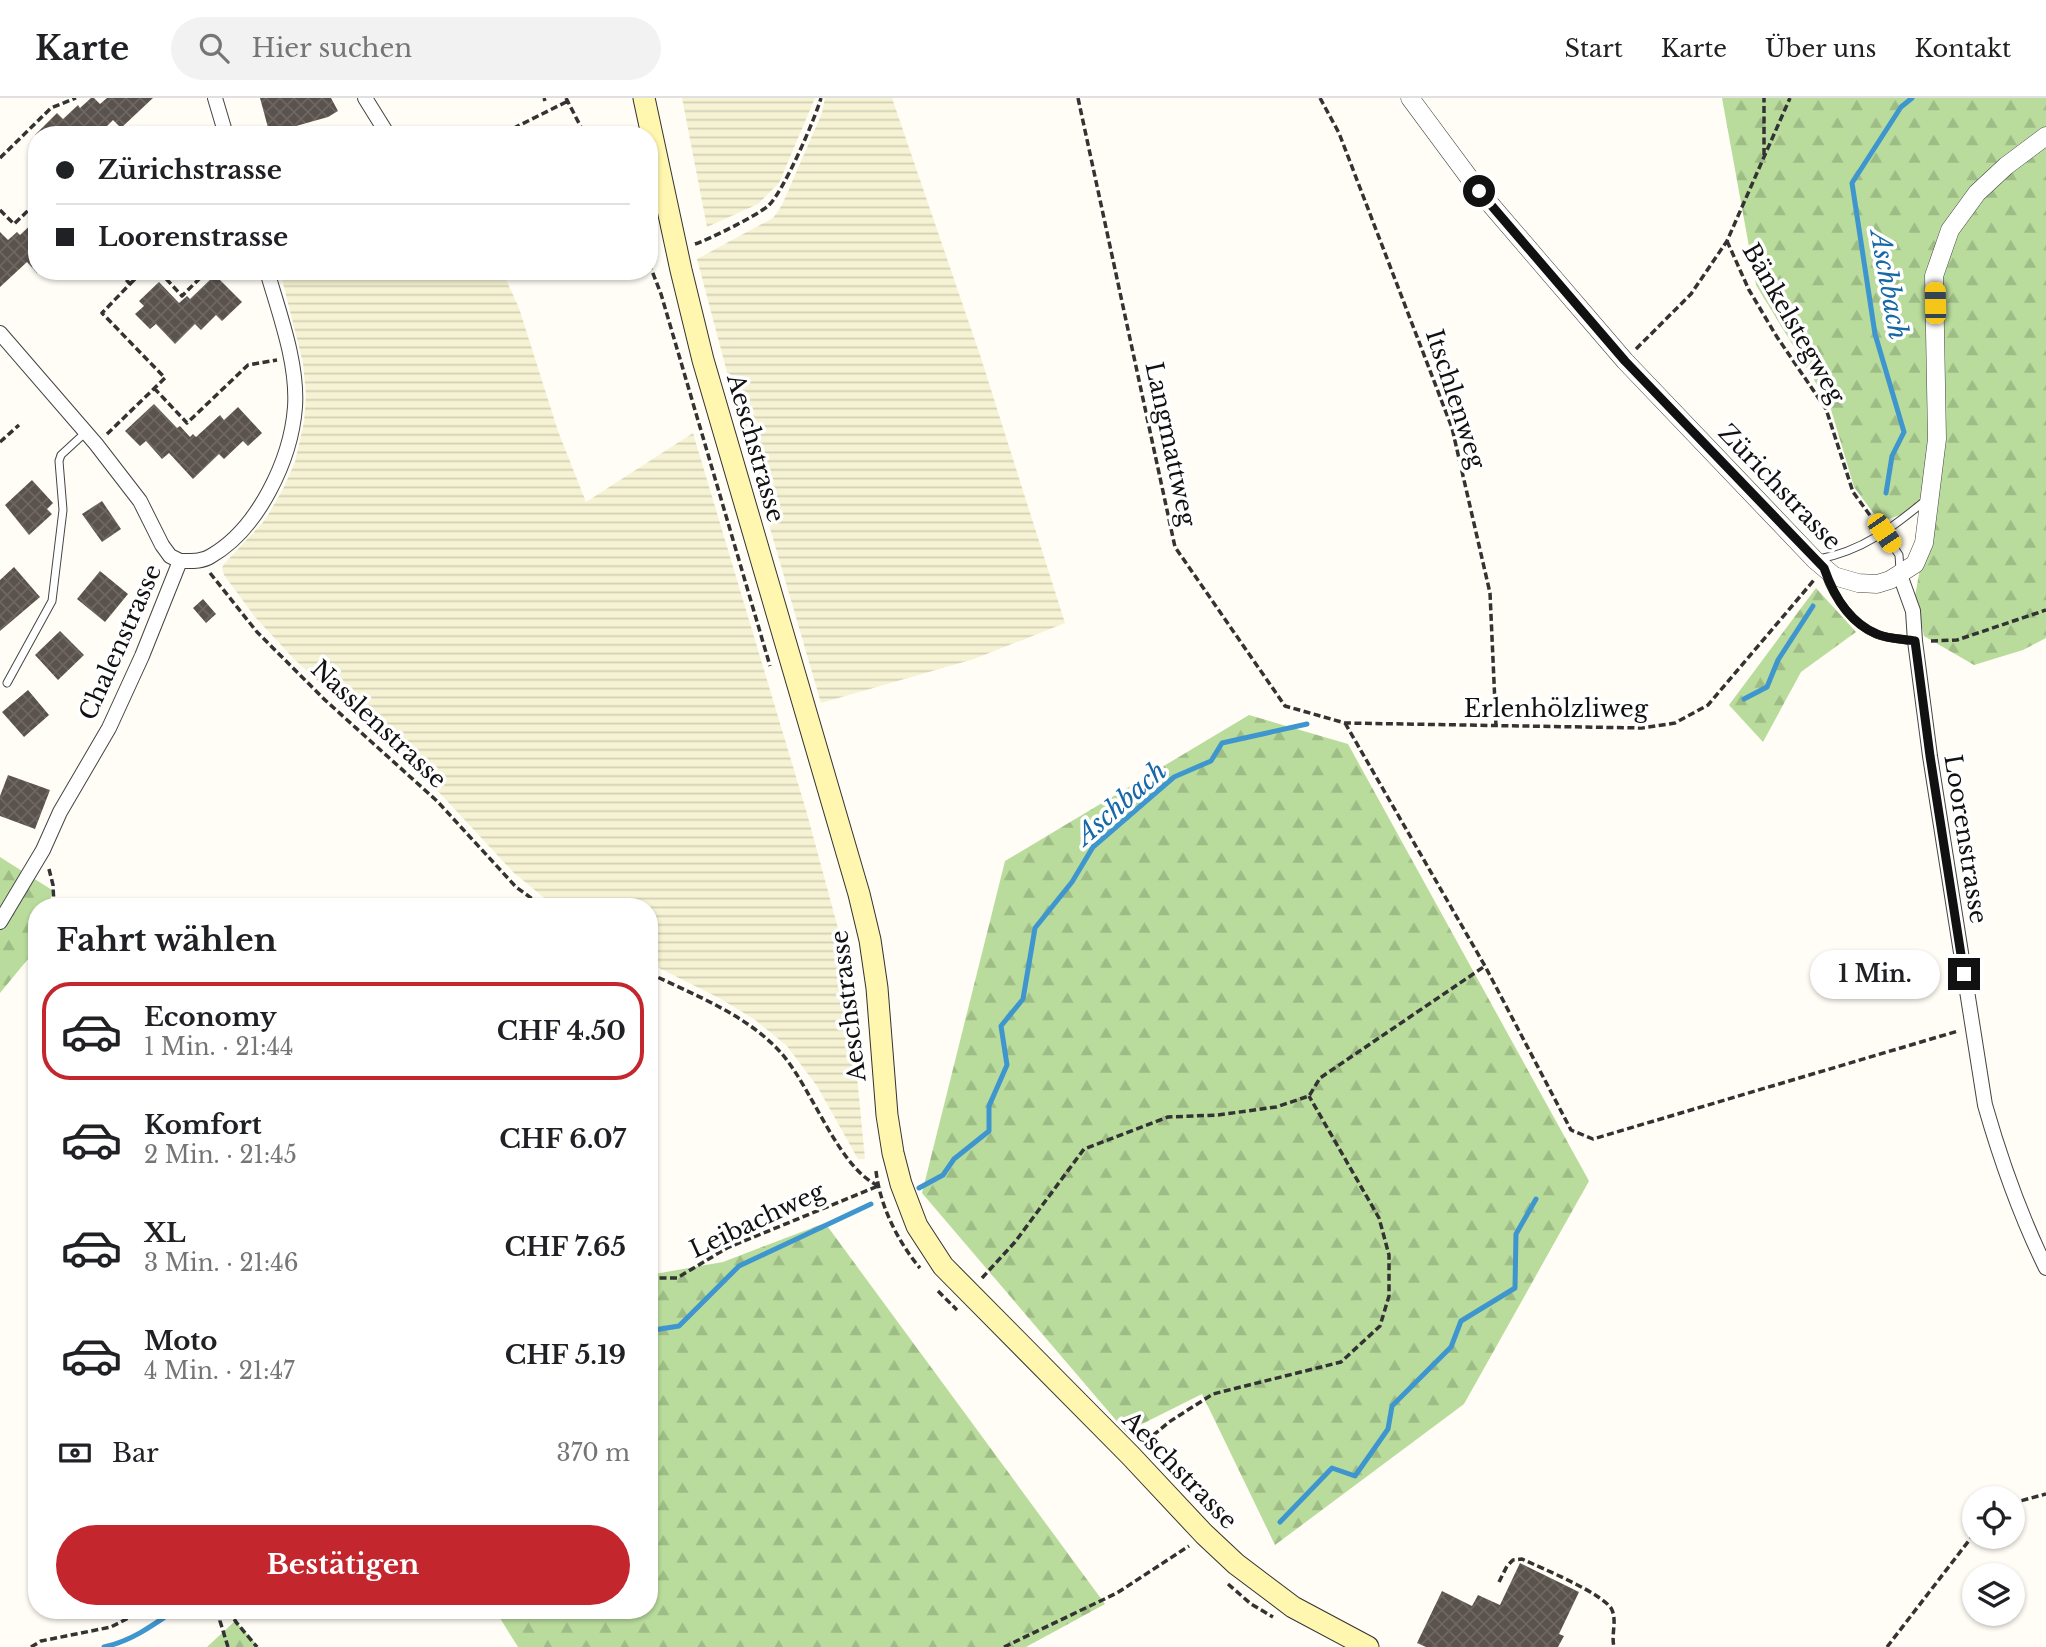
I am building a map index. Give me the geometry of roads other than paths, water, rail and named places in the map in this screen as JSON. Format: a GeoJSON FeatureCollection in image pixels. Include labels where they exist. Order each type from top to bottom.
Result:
{"type":"FeatureCollection","features":[{"type":"Feature","properties":{"kind":"main road","name":"Aeschstrasse"},"geometry":{"type":"LineString","coordinates":[[644,98],[650,126]]}},
{"type":"Feature","properties":{"kind":"main road","name":"Aeschstrasse"},"geometry":{"type":"LineString","coordinates":[[658,164],[703,360],[859,894],[870,940],[877,988],[887,1115],[901,1184],[917,1226],[943,1266],[1130,1455],[1204,1534],[1264,1587],[1328,1627],[1368,1647]]}},
{"type":"Feature","properties":{"kind":"street"},"geometry":{"type":"LineString","coordinates":[[215,98],[223,126]]}},
{"type":"Feature","properties":{"kind":"street"},"geometry":{"type":"LineString","coordinates":[[365,98],[382,126]]}},
{"type":"Feature","properties":{"kind":"street","name":"Zürichstrasse"},"geometry":{"type":"LineString","coordinates":[[1410,98],[1479,191],[1625,361],[1819,564],[1834,576],[1858,583],[1877,584],[1900,575]]}},
{"type":"Feature","properties":{"kind":"street"},"geometry":{"type":"LineString","coordinates":[[1900,575],[1914,564],[1924,543],[1937,439],[1934,275],[1950,230],[1977,193],[2006,166],[2046,136]]}},
{"type":"Feature","properties":{"kind":"street"},"geometry":{"type":"LineString","coordinates":[[180,561],[200,561],[211,556],[236,536],[257,512],[282,468],[295,407],[291,357],[270,280]]}},
{"type":"Feature","properties":{"kind":"street","name":"Chalenstrasse"},"geometry":{"type":"LineString","coordinates":[[0,333],[96,444],[140,500],[162,545],[170,556],[180,561],[109,728],[60,812],[43,850],[0,922]]}},
{"type":"Feature","properties":{"kind":"street","name":"Loorenstrasse"},"geometry":{"type":"LineString","coordinates":[[1900,575],[1913,611],[1930,756],[1985,1105],[2000,1159],[2046,1268]]}},
{"type":"Feature","properties":{"kind":"lane"},"geometry":{"type":"LineString","coordinates":[[7,683],[52,601],[63,510],[59,461],[61,455],[86,432]]}},
{"type":"Feature","properties":{"kind":"lane"},"geometry":{"type":"LineString","coordinates":[[1915,641],[1877,634],[1853,618],[1832,591],[1819,564],[1861,547],[1884,533],[1929,497]]}},
{"type":"Feature","properties":{"kind":"lane"},"geometry":{"type":"LineString","coordinates":[[1884,533],[1899,555],[1900,575]]}},
{"type":"Feature","properties":{"kind":"waterway","name":"Aschbach"},"geometry":{"type":"LineString","coordinates":[[1886,493],[1892,456],[1904,432],[1875,334],[1852,183],[1901,107],[1912,98]]}},
{"type":"Feature","properties":{"kind":"waterway","name":"Aschbach"},"geometry":{"type":"LineString","coordinates":[[1744,699],[1767,687],[1778,660],[1813,606]]}},
{"type":"Feature","properties":{"kind":"waterway","name":"Aschbach"},"geometry":{"type":"LineString","coordinates":[[919,1188],[943,1175],[954,1159],[989,1131],[989,1106],[1007,1065],[1001,1026],[1023,999],[1035,928],[1072,882],[1093,847],[1174,777],[1211,761],[1222,743],[1307,724]]}},
{"type":"Feature","properties":{"kind":"waterway"},"geometry":{"type":"LineString","coordinates":[[1280,1522],[1332,1468],[1355,1476],[1388,1429],[1392,1406],[1451,1347],[1461,1321],[1515,1288],[1516,1234],[1536,1199]]}},
{"type":"Feature","properties":{"kind":"waterway","name":"Aschbach"},"geometry":{"type":"LineString","coordinates":[[658,1329],[679,1326],[739,1266],[871,1204]]}},
{"type":"Feature","properties":{"kind":"waterway","name":"Aschbach"},"geometry":{"type":"LineString","coordinates":[[104,1647],[132,1637],[162,1619]]}}]}
